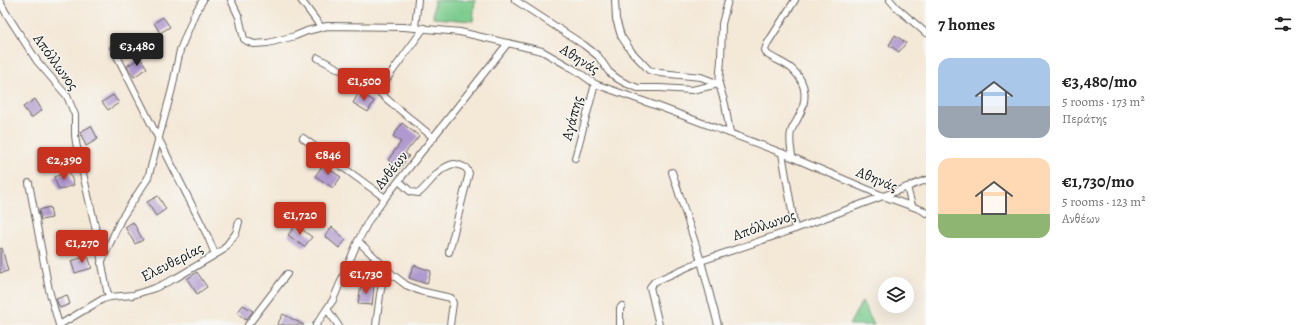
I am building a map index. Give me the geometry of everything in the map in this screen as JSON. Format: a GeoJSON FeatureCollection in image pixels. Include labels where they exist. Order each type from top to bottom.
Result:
{"type":"FeatureCollection","features":[{"type":"Feature","properties":{"kind":"street"},"geometry":{"type":"LineString","coordinates":[[101,263],[121,219],[148,178],[172,89],[180,50],[202,0]]}},
{"type":"Feature","properties":{"kind":"street","name":"Αθηνάς"},"geometry":{"type":"LineString","coordinates":[[231,0],[239,17],[242,36],[247,41],[254,44],[268,43],[321,27],[415,27],[460,32],[542,51],[577,71],[594,84],[792,156],[926,213]]}},
{"type":"Feature","properties":{"kind":"street"},"geometry":{"type":"LineString","coordinates":[[301,0],[321,27]]}},
{"type":"Feature","properties":{"kind":"street"},"geometry":{"type":"LineString","coordinates":[[415,27],[418,0]]}},
{"type":"Feature","properties":{"kind":"street"},"geometry":{"type":"LineString","coordinates":[[515,0],[584,45],[598,56],[609,72],[618,79],[638,88],[692,90],[719,84]]}},
{"type":"Feature","properties":{"kind":"street"},"geometry":{"type":"LineString","coordinates":[[615,0],[616,19],[621,36],[631,51],[649,70],[660,73],[701,77],[719,84]]}},
{"type":"Feature","properties":{"kind":"street"},"geometry":{"type":"LineString","coordinates":[[728,0],[722,24],[722,60],[719,84],[725,104],[730,133]]}},
{"type":"Feature","properties":{"kind":"street"},"geometry":{"type":"LineString","coordinates":[[792,156],[790,133],[804,106],[805,95],[803,84],[794,71],[767,54],[765,50],[766,44],[795,0]]}},
{"type":"Feature","properties":{"kind":"street"},"geometry":{"type":"LineString","coordinates":[[890,0],[926,33]]}},
{"type":"Feature","properties":{"kind":"street","name":"Απόλλωνος"},"geometry":{"type":"LineString","coordinates":[[0,2],[37,61],[67,96],[72,106],[75,116],[76,143],[94,219],[107,291],[110,297]]}},
{"type":"Feature","properties":{"kind":"street"},"geometry":{"type":"LineString","coordinates":[[378,91],[424,28]]}},
{"type":"Feature","properties":{"kind":"street","name":"Ανθέων"},"geometry":{"type":"LineString","coordinates":[[316,325],[334,300],[358,241],[369,220],[508,43]]}},
{"type":"Feature","properties":{"kind":"street"},"geometry":{"type":"LineString","coordinates":[[113,48],[159,136],[216,254]]}},
{"type":"Feature","properties":{"kind":"street"},"geometry":{"type":"LineString","coordinates":[[318,58],[378,91],[388,102],[434,138]]}},
{"type":"Feature","properties":{"kind":"street","name":"Αγάπης"},"geometry":{"type":"LineString","coordinates":[[575,158],[594,84]]}},
{"type":"Feature","properties":{"kind":"street"},"geometry":{"type":"LineString","coordinates":[[304,138],[385,198]]}},
{"type":"Feature","properties":{"kind":"street"},"geometry":{"type":"LineString","coordinates":[[782,153],[795,229]]}},
{"type":"Feature","properties":{"kind":"street"},"geometry":{"type":"LineString","coordinates":[[399,181],[411,192],[419,193],[439,172],[446,167],[454,164],[466,168],[469,173],[449,252]]}},
{"type":"Feature","properties":{"kind":"street"},"geometry":{"type":"LineString","coordinates":[[672,172],[701,260],[718,325]]}},
{"type":"Feature","properties":{"kind":"street","name":"Απόλλωνος"},"geometry":{"type":"LineString","coordinates":[[659,325],[650,287],[654,282],[701,260],[795,229],[926,180]]}},
{"type":"Feature","properties":{"kind":"street"},"geometry":{"type":"LineString","coordinates":[[29,183],[49,290],[59,325]]}},
{"type":"Feature","properties":{"kind":"street"},"geometry":{"type":"LineString","coordinates":[[907,186],[912,206]]}},
{"type":"Feature","properties":{"kind":"street","name":"Ελευθερίας"},"geometry":{"type":"LineString","coordinates":[[59,325],[103,299],[133,294],[155,288],[176,278],[223,250],[236,232],[239,222]]}},
{"type":"Feature","properties":{"kind":"street"},"geometry":{"type":"LineString","coordinates":[[358,241],[393,275],[406,285],[420,291],[451,298],[453,303],[450,325]]}},
{"type":"Feature","properties":{"kind":"street"},"geometry":{"type":"LineString","coordinates":[[376,325],[385,267]]}},
{"type":"Feature","properties":{"kind":"street"},"geometry":{"type":"LineString","coordinates":[[248,325],[287,274]]}},
{"type":"Feature","properties":{"kind":"street"},"geometry":{"type":"LineString","coordinates":[[620,325],[620,308],[622,306]]}},
{"type":"Feature","properties":{"kind":"street"},"geometry":{"type":"LineString","coordinates":[[328,309],[338,325]]}},
{"type":"Feature","properties":{"kind":"green space"},"geometry":{"type":"Polygon","coordinates":[[[434,0],[475,0],[473,21],[433,18],[434,0]]]}},
{"type":"Feature","properties":{"kind":"green space"},"geometry":{"type":"Polygon","coordinates":[[[862,301],[874,325],[849,325],[862,301]]]}},
{"type":"Feature","properties":{"kind":"building"},"geometry":{"type":"Polygon","coordinates":[[[163,17],[170,27],[160,33],[154,23],[163,17]]]}},
{"type":"Feature","properties":{"kind":"building"},"geometry":{"type":"Polygon","coordinates":[[[895,35],[906,43],[899,52],[889,45],[895,35]]]}},
{"type":"Feature","properties":{"kind":"building"},"geometry":{"type":"Polygon","coordinates":[[[140,58],[147,68],[134,77],[127,66],[140,58]]]}},
{"type":"Feature","properties":{"kind":"building"},"geometry":{"type":"Polygon","coordinates":[[[359,92],[374,101],[368,112],[353,103],[359,92]]]}},
{"type":"Feature","properties":{"kind":"building"},"geometry":{"type":"Polygon","coordinates":[[[113,95],[119,103],[108,110],[102,102],[113,95]]]}},
{"type":"Feature","properties":{"kind":"building"},"geometry":{"type":"Polygon","coordinates":[[[35,99],[42,110],[31,118],[23,107],[35,99]]]}},
{"type":"Feature","properties":{"kind":"building"},"geometry":{"type":"Polygon","coordinates":[[[402,123],[419,136],[405,153],[409,156],[399,169],[388,160],[401,142],[393,136],[402,123]]]}},
{"type":"Feature","properties":{"kind":"building"},"geometry":{"type":"Polygon","coordinates":[[[91,126],[98,139],[86,146],[80,132],[91,126]]]}},
{"type":"Feature","properties":{"kind":"building"},"geometry":{"type":"Polygon","coordinates":[[[323,165],[341,177],[333,188],[315,176],[323,165]]]}},
{"type":"Feature","properties":{"kind":"building"},"geometry":{"type":"Polygon","coordinates":[[[69,171],[74,185],[59,190],[54,177],[69,171]]]}},
{"type":"Feature","properties":{"kind":"building"},"geometry":{"type":"Polygon","coordinates":[[[158,196],[166,209],[156,216],[147,202],[158,196]]]}},
{"type":"Feature","properties":{"kind":"building"},"geometry":{"type":"Polygon","coordinates":[[[50,207],[52,218],[41,220],[39,210],[50,207]]]}},
{"type":"Feature","properties":{"kind":"building"},"geometry":{"type":"Polygon","coordinates":[[[133,222],[143,240],[135,244],[125,227],[133,222]]]}},
{"type":"Feature","properties":{"kind":"building"},"geometry":{"type":"Polygon","coordinates":[[[296,225],[312,237],[304,247],[288,235],[296,225]]]}},
{"type":"Feature","properties":{"kind":"building"},"geometry":{"type":"Polygon","coordinates":[[[332,227],[346,240],[339,248],[325,236],[332,227]]]}},
{"type":"Feature","properties":{"kind":"building"},"geometry":{"type":"Polygon","coordinates":[[[2,248],[8,271],[0,273],[0,249],[2,248]]]}},
{"type":"Feature","properties":{"kind":"building"},"geometry":{"type":"Polygon","coordinates":[[[88,256],[92,268],[75,273],[71,261],[88,256]]]}},
{"type":"Feature","properties":{"kind":"building"},"geometry":{"type":"Polygon","coordinates":[[[414,265],[431,271],[427,284],[409,278],[414,265]]]}},
{"type":"Feature","properties":{"kind":"building"},"geometry":{"type":"Polygon","coordinates":[[[197,272],[207,287],[197,294],[187,279],[197,272]]]}},
{"type":"Feature","properties":{"kind":"building"},"geometry":{"type":"Polygon","coordinates":[[[361,284],[374,286],[372,305],[358,304],[361,284]]]}},
{"type":"Feature","properties":{"kind":"building"},"geometry":{"type":"Polygon","coordinates":[[[67,295],[70,304],[60,308],[56,299],[67,295]]]}},
{"type":"Feature","properties":{"kind":"building"},"geometry":{"type":"Polygon","coordinates":[[[243,305],[253,311],[246,320],[237,313],[243,305]]]}},
{"type":"Feature","properties":{"kind":"building"},"geometry":{"type":"Polygon","coordinates":[[[283,314],[304,325],[277,325],[283,314]]]}}]}
